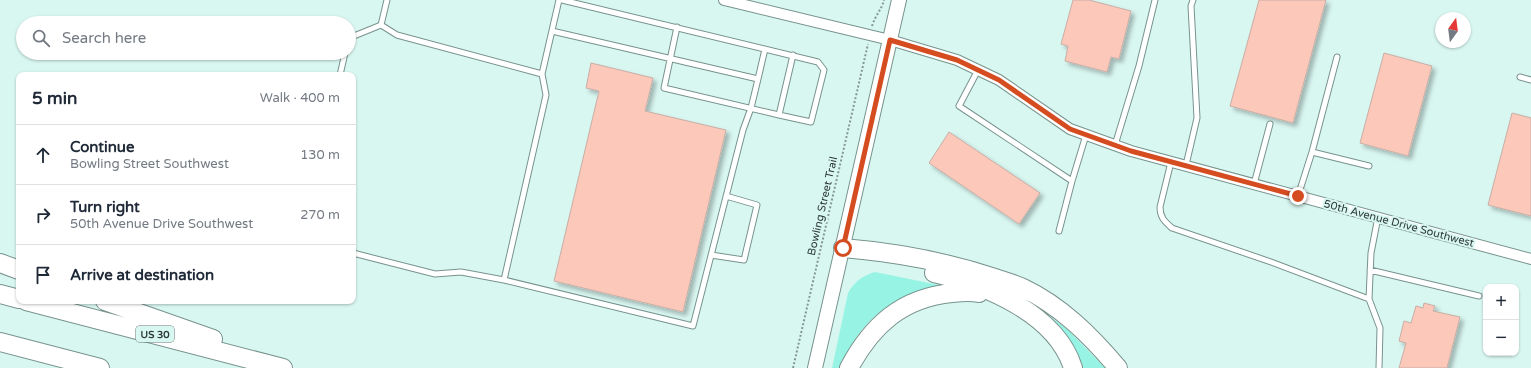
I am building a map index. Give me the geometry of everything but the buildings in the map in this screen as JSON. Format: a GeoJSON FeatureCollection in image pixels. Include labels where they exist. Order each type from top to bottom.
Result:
{"type":"FeatureCollection","features":[{"type":"Feature","properties":{"kind":"highway"},"geometry":{"type":"LineString","coordinates":[[843,248],[868,258],[937,274],[984,288],[1032,314],[1047,327],[1061,345],[1073,368]]}},
{"type":"Feature","properties":{"kind":"highway"},"geometry":{"type":"LineString","coordinates":[[843,248],[871,250],[967,269],[1023,288],[1053,306],[1080,326],[1118,368]]}},
{"type":"Feature","properties":{"kind":"highway"},"geometry":{"type":"LineString","coordinates":[[0,263],[16,269]]}},
{"type":"Feature","properties":{"kind":"highway"},"geometry":{"type":"LineString","coordinates":[[849,368],[857,353],[873,333],[888,318],[905,306],[938,295],[972,291],[1014,304]]}},
{"type":"Feature","properties":{"kind":"highway"},"geometry":{"type":"LineString","coordinates":[[0,294],[16,298]]}},
{"type":"Feature","properties":{"kind":"highway","name":"US 30"},"geometry":{"type":"LineString","coordinates":[[38,304],[283,368]]}},
{"type":"Feature","properties":{"kind":"highway"},"geometry":{"type":"LineString","coordinates":[[113,304],[293,368]]}},
{"type":"Feature","properties":{"kind":"highway"},"geometry":{"type":"LineString","coordinates":[[0,342],[100,368]]}},
{"type":"Feature","properties":{"kind":"main road"},"geometry":{"type":"LineString","coordinates":[[815,368],[899,0]]}},
{"type":"Feature","properties":{"kind":"street","name":"50th Avenue Drive Southwest"},"geometry":{"type":"LineString","coordinates":[[727,0],[890,40],[957,60],[999,80],[1070,129],[1116,146],[1531,259]]}},
{"type":"Feature","properties":{"kind":"lane"},"geometry":{"type":"LineString","coordinates":[[381,25],[387,0]]}},
{"type":"Feature","properties":{"kind":"lane"},"geometry":{"type":"LineString","coordinates":[[504,280],[546,95],[542,74],[559,0]]}},
{"type":"Feature","properties":{"kind":"lane"},"geometry":{"type":"LineString","coordinates":[[562,0],[818,62],[824,70],[811,122],[664,88],[677,28]]}},
{"type":"Feature","properties":{"kind":"lane"},"geometry":{"type":"LineString","coordinates":[[1116,146],[1137,73],[1155,0]]}},
{"type":"Feature","properties":{"kind":"lane"},"geometry":{"type":"LineString","coordinates":[[1186,166],[1197,118],[1191,6],[1193,0]]}},
{"type":"Feature","properties":{"kind":"lane"},"geometry":{"type":"LineString","coordinates":[[356,35],[381,25]]}},
{"type":"Feature","properties":{"kind":"lane"},"geometry":{"type":"LineString","coordinates":[[381,25],[397,35],[542,74]]}},
{"type":"Feature","properties":{"kind":"lane"},"geometry":{"type":"LineString","coordinates":[[552,31],[758,79]]}},
{"type":"Feature","properties":{"kind":"lane"},"geometry":{"type":"LineString","coordinates":[[356,254],[435,274],[461,272],[504,280],[693,326],[743,130],[751,108],[765,49]]}},
{"type":"Feature","properties":{"kind":"lane"},"geometry":{"type":"LineString","coordinates":[[779,115],[793,56]]}},
{"type":"Feature","properties":{"kind":"lane"},"geometry":{"type":"LineString","coordinates":[[1298,196],[1312,152],[1337,57]]}},
{"type":"Feature","properties":{"kind":"lane"},"geometry":{"type":"LineString","coordinates":[[341,72],[343,60]]}},
{"type":"Feature","properties":{"kind":"lane"},"geometry":{"type":"LineString","coordinates":[[978,70],[959,106],[1072,181]]}},
{"type":"Feature","properties":{"kind":"lane"},"geometry":{"type":"LineString","coordinates":[[1520,77],[1531,80]]}},
{"type":"Feature","properties":{"kind":"lane"},"geometry":{"type":"LineString","coordinates":[[1254,184],[1270,124]]}},
{"type":"Feature","properties":{"kind":"lane"},"geometry":{"type":"LineString","coordinates":[[1059,231],[1086,135]]}},
{"type":"Feature","properties":{"kind":"lane"},"geometry":{"type":"LineString","coordinates":[[1312,152],[1369,166]]}},
{"type":"Feature","properties":{"kind":"lane"},"geometry":{"type":"LineString","coordinates":[[1171,162],[1160,207],[1160,214],[1163,221],[1172,228],[1271,262],[1370,299]]}},
{"type":"Feature","properties":{"kind":"lane"},"geometry":{"type":"LineString","coordinates":[[711,255],[744,260],[757,205],[726,196]]}},
{"type":"Feature","properties":{"kind":"lane"},"geometry":{"type":"LineString","coordinates":[[1378,217],[1372,242],[1370,299],[1380,328],[1379,368]]}},
{"type":"Feature","properties":{"kind":"lane"},"geometry":{"type":"LineString","coordinates":[[1370,270],[1479,296]]}},
{"type":"Feature","properties":{"kind":"path"},"geometry":{"type":"LineString","coordinates":[[872,24],[876,15],[883,6],[884,0]]}},
{"type":"Feature","properties":{"kind":"path","name":"Bowling Street Trail"},"geometry":{"type":"LineString","coordinates":[[793,368],[867,48]]}},
{"type":"Feature","properties":{"kind":"green space"},"geometry":{"type":"Polygon","coordinates":[[[875,272],[939,285],[904,297],[878,313],[857,336],[839,368],[832,368],[848,293],[853,285],[859,280],[866,275],[875,272]]]}},
{"type":"Feature","properties":{"kind":"green space"},"geometry":{"type":"Polygon","coordinates":[[[1024,301],[1040,309],[1068,330],[1105,368],[1079,368],[1024,301]]]}},
{"type":"Feature","properties":{"kind":"route"},"geometry":{"type":"LineString","coordinates":[[843,248],[890,40],[957,60],[999,80],[1070,129],[1131,151],[1298,196]]}}]}
